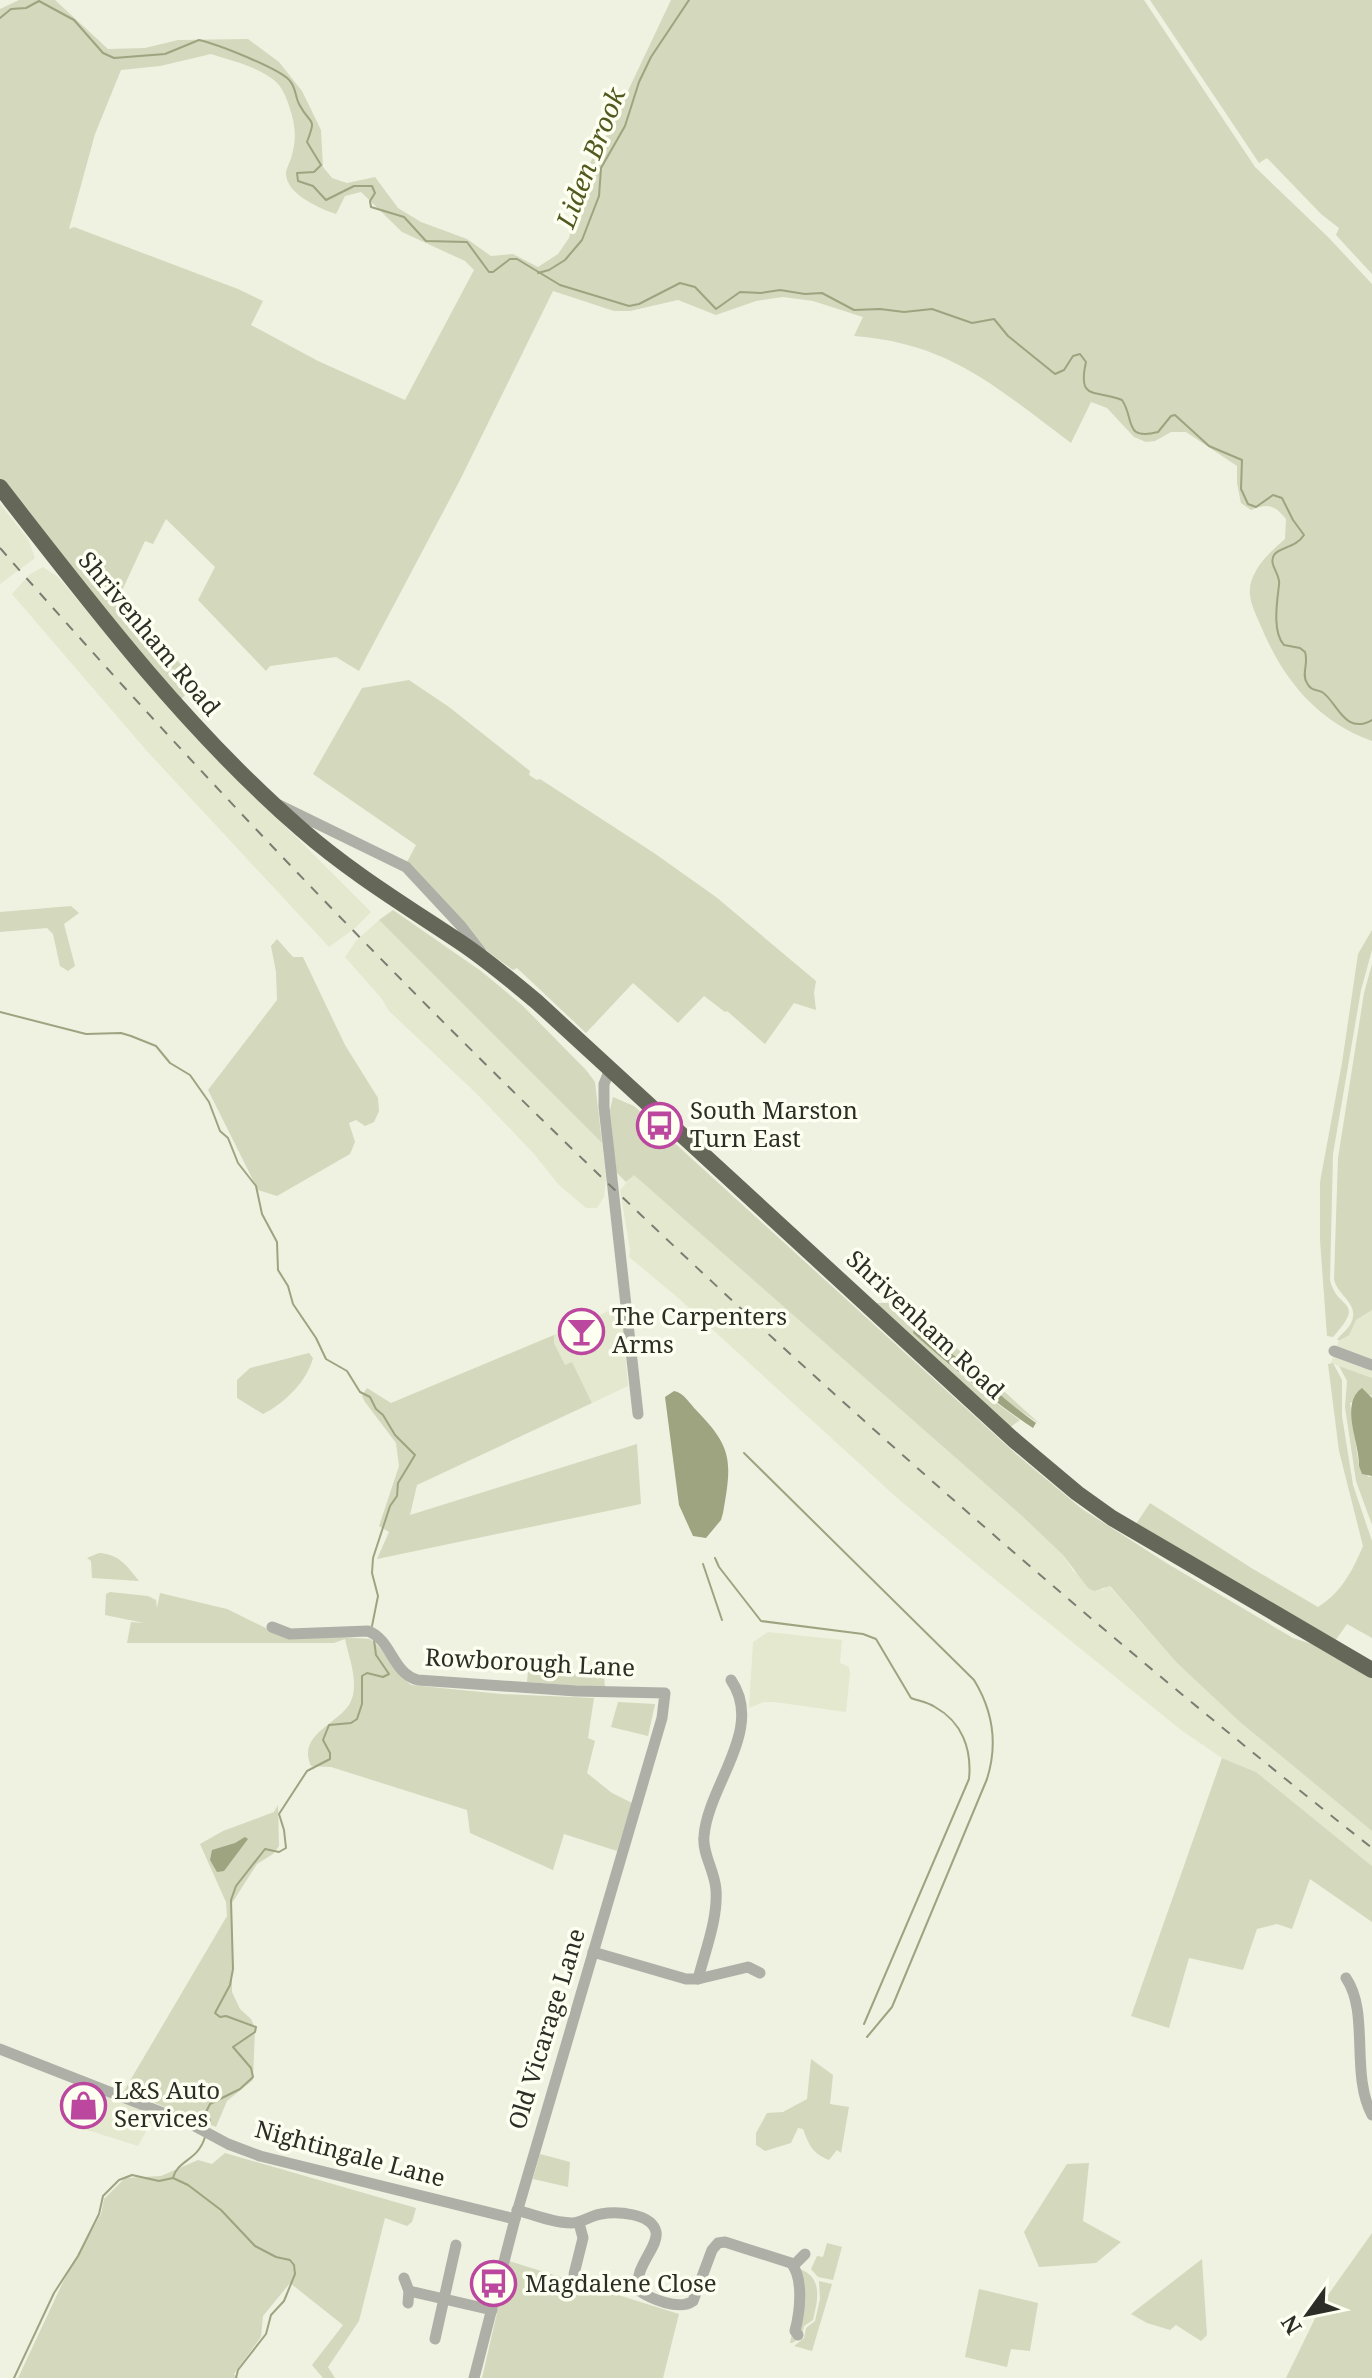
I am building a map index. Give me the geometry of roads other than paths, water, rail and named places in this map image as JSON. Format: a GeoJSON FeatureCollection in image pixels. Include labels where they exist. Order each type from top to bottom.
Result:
{"type":"FeatureCollection","features":[{"type":"Feature","properties":{"kind":"highway","name":"Shrivenham Road"},"geometry":{"type":"LineString","coordinates":[[0,487],[131,653],[209,742],[271,803],[349,867],[486,960],[537,1002],[1015,1441],[1077,1493],[1152,1542],[1372,1670]]}},
{"type":"Feature","properties":{"kind":"street","name":"Shrivenham Road"},"geometry":{"type":"LineString","coordinates":[[271,803],[293,810],[406,867],[461,926],[486,960]]}},
{"type":"Feature","properties":{"kind":"street"},"geometry":{"type":"LineString","coordinates":[[610,1069],[605,1079],[604,1107],[638,1414]]}},
{"type":"Feature","properties":{"kind":"street"},"geometry":{"type":"LineString","coordinates":[[1334,1351],[1372,1365]]}},
{"type":"Feature","properties":{"kind":"street","name":"Rowborough Lane"},"geometry":{"type":"LineString","coordinates":[[272,1627],[290,1634],[372,1633],[400,1670],[418,1680],[576,1691],[665,1693]]}},
{"type":"Feature","properties":{"kind":"street"},"geometry":{"type":"LineString","coordinates":[[698,1979],[716,1903],[715,1882],[705,1851],[704,1833],[743,1715],[742,1700],[731,1680]]}},
{"type":"Feature","properties":{"kind":"street","name":"Old Vicarage Lane"},"geometry":{"type":"LineString","coordinates":[[474,2378],[516,2214],[662,1718],[665,1693]]}},
{"type":"Feature","properties":{"kind":"street"},"geometry":{"type":"LineString","coordinates":[[593,1952],[677,1977],[698,1979],[748,1967],[760,1973]]}},
{"type":"Feature","properties":{"kind":"street"},"geometry":{"type":"LineString","coordinates":[[1346,1978],[1354,1994],[1361,2085],[1372,2115]]}},
{"type":"Feature","properties":{"kind":"street","name":"Nightingale Lane"},"geometry":{"type":"LineString","coordinates":[[0,2049],[260,2156],[516,2214]]}},
{"type":"Feature","properties":{"kind":"street"},"geometry":{"type":"LineString","coordinates":[[516,2214],[579,2223],[607,2213],[634,2216],[651,2223],[656,2237],[644,2258],[637,2287],[645,2294],[677,2305],[687,2305],[693,2301],[712,2250],[718,2243],[725,2242],[794,2265]]}},
{"type":"Feature","properties":{"kind":"street"},"geometry":{"type":"LineString","coordinates":[[574,2274],[583,2238],[579,2223]]}},
{"type":"Feature","properties":{"kind":"street"},"geometry":{"type":"LineString","coordinates":[[435,2339],[455,2250],[468,2259]]}},
{"type":"Feature","properties":{"kind":"street"},"geometry":{"type":"LineString","coordinates":[[794,2265],[805,2254]]}},
{"type":"Feature","properties":{"kind":"street"},"geometry":{"type":"LineString","coordinates":[[794,2265],[799,2304],[795,2331],[798,2335]]}},
{"type":"Feature","properties":{"kind":"street"},"geometry":{"type":"LineString","coordinates":[[404,2278],[408,2297],[444,2298],[492,2310]]}},
{"type":"Feature","properties":{"kind":"waterway","name":"Liden Brook"},"geometry":{"type":"LineString","coordinates":[[538,273],[565,260],[582,240],[599,196],[601,168],[625,126],[639,82],[651,57],[689,0]]}},
{"type":"Feature","properties":{"kind":"waterway"},"geometry":{"type":"LineString","coordinates":[[0,18],[11,9],[26,8],[39,1],[74,20],[103,53],[114,58],[165,54],[199,40],[275,70],[292,84],[299,104],[312,124],[307,142],[321,165],[314,172],[297,173],[298,181],[313,186],[326,200],[354,186],[372,186],[375,193],[370,201],[371,207],[404,217],[426,241],[467,242],[489,272],[510,259],[517,259],[560,285],[629,306],[680,283],[695,287],[716,309],[740,292],[780,290],[822,293],[854,310],[904,312],[932,309],[972,323],[994,319],[1008,336],[1055,374],[1064,370],[1073,356],[1080,354],[1086,362],[1084,383],[1087,389],[1122,400],[1135,431],[1147,434],[1158,432],[1175,415],[1209,446],[1242,460],[1241,489],[1248,504],[1256,507],[1273,495],[1282,498],[1304,535],[1276,552],[1273,559],[1279,581],[1276,616],[1280,639],[1284,645],[1305,652],[1305,680],[1312,689],[1327,696],[1348,721],[1362,724],[1372,720]]}},
{"type":"Feature","properties":{"kind":"waterway"},"geometry":{"type":"LineString","coordinates":[[0,1012],[86,1034],[121,1033],[156,1046],[170,1063],[190,1075],[209,1102],[220,1131],[228,1138],[238,1163],[256,1186],[262,1214],[277,1242],[278,1270],[288,1286],[293,1304],[326,1359],[347,1371],[360,1392],[370,1397],[395,1435],[415,1455],[398,1483],[397,1496],[390,1506],[373,1558],[372,1573],[378,1596],[372,1626]]}},
{"type":"Feature","properties":{"kind":"waterway"},"geometry":{"type":"LineString","coordinates":[[744,1453],[974,1680],[986,1704],[992,1728],[992,1753],[987,1779],[892,2007],[867,2037]]}},
{"type":"Feature","properties":{"kind":"waterway"},"geometry":{"type":"LineString","coordinates":[[715,1558],[761,1621],[863,1634],[876,1639],[911,1698],[944,1713],[958,1728],[967,1747],[969,1779],[864,2024]]}},
{"type":"Feature","properties":{"kind":"waterway"},"geometry":{"type":"LineString","coordinates":[[703,1564],[722,1620]]}},
{"type":"Feature","properties":{"kind":"waterway"},"geometry":{"type":"LineString","coordinates":[[208,2127],[210,2121],[206,2112],[210,2104],[240,2089],[253,2077],[251,2068],[233,2047],[255,2032],[256,2027],[215,2013],[230,1985],[233,1969],[231,1900],[236,1886],[265,1849],[279,1852],[286,1848],[279,1814],[307,1771],[330,1759],[323,1740],[329,1725],[351,1723],[357,1719],[362,1704],[362,1676],[367,1673],[383,1677],[389,1674],[376,1655],[374,1640]]}},
{"type":"Feature","properties":{"kind":"waterway"},"geometry":{"type":"LineString","coordinates":[[173,2178],[179,2167],[198,2151],[205,2137]]}},
{"type":"Feature","properties":{"kind":"waterway"},"geometry":{"type":"LineString","coordinates":[[14,2378],[54,2293],[78,2256],[99,2214],[103,2196],[119,2180],[132,2175],[159,2181],[173,2178],[188,2185],[221,2210],[255,2246],[276,2257],[290,2260],[294,2265],[295,2274],[284,2301],[271,2315],[266,2334],[238,2370],[236,2378]]}},
{"type":"Feature","properties":{"kind":"railway"},"geometry":{"type":"LineString","coordinates":[[0,548],[158,724],[321,897],[656,1230],[830,1390],[1007,1546],[1188,1699],[1372,1848]]}},
{"type":"Feature","properties":{"kind":"place","name":"South Marston Turn East"},"geometry":{"type":"Point","coordinates":[659,1125]}},
{"type":"Feature","properties":{"kind":"place","name":"The Carpenters Arms"},"geometry":{"type":"Point","coordinates":[581,1331]}},
{"type":"Feature","properties":{"kind":"place","name":"L&S Auto Services"},"geometry":{"type":"Point","coordinates":[83,2105]}},
{"type":"Feature","properties":{"kind":"place","name":"Magdalene Close"},"geometry":{"type":"Point","coordinates":[494,2284]}}]}
